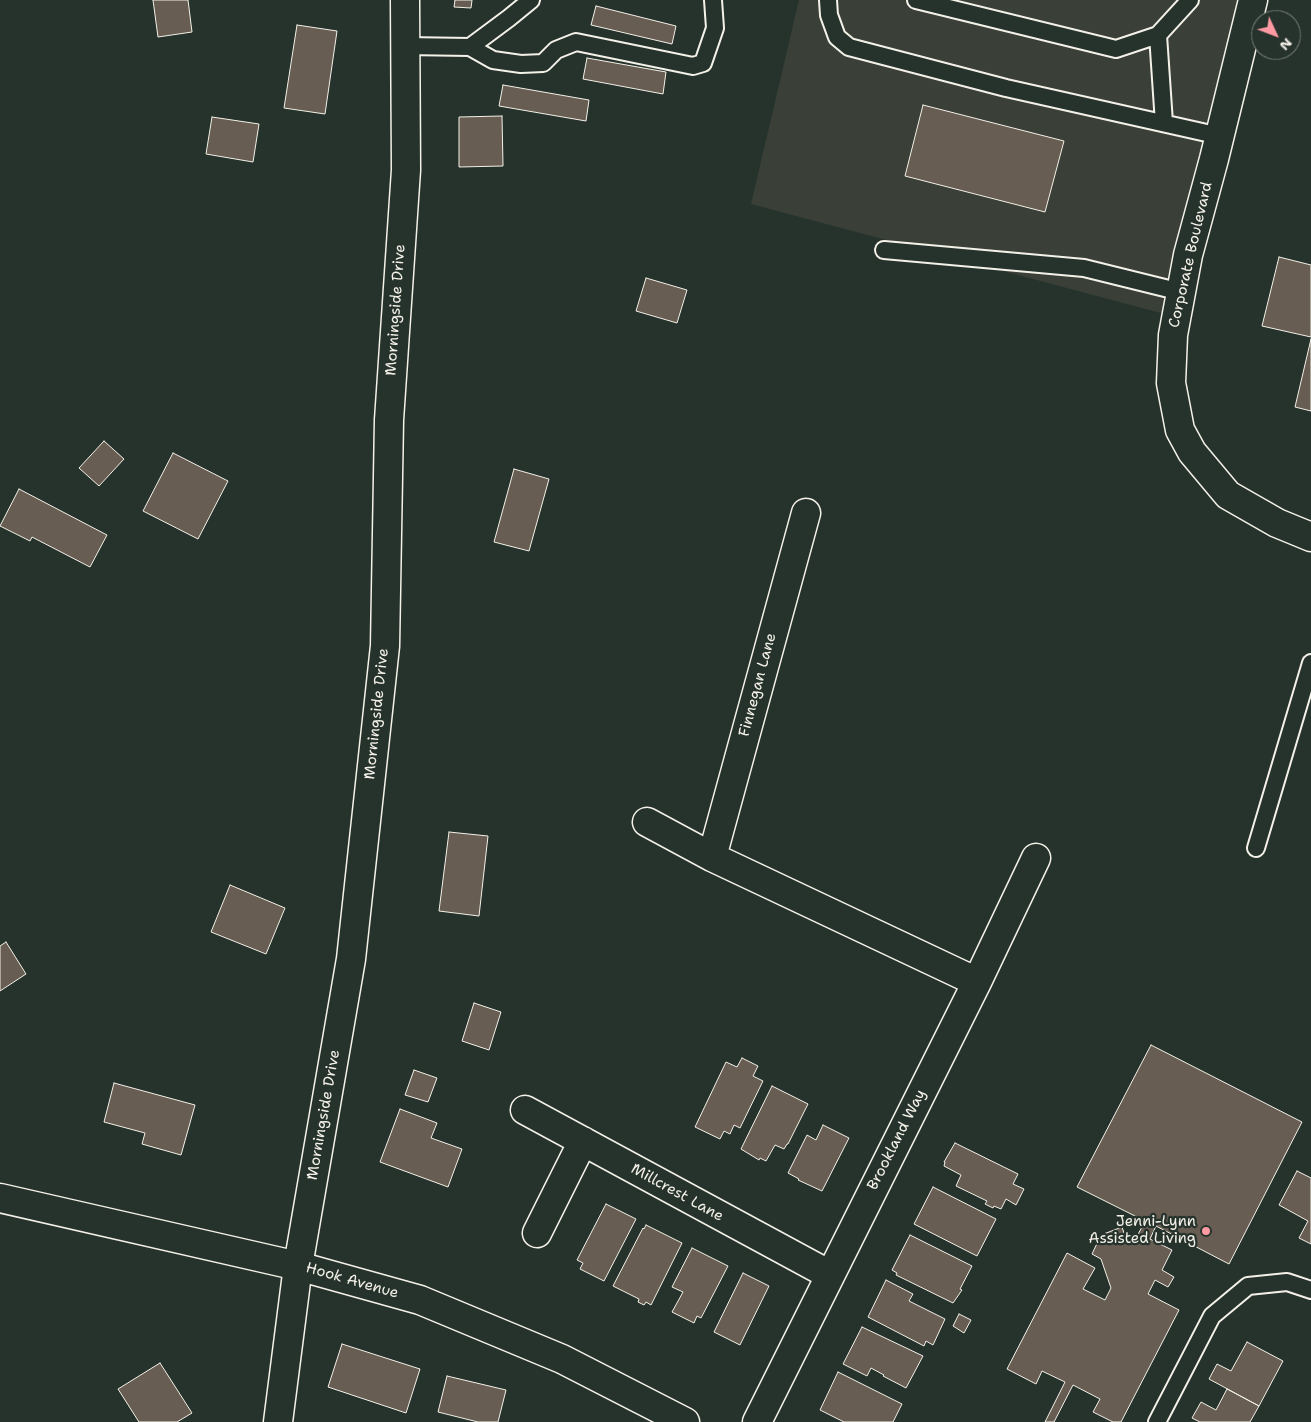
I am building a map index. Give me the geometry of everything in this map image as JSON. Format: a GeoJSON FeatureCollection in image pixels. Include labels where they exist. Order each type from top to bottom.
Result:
{"type":"FeatureCollection","features":[{"type":"Feature","properties":{"kind":"street","name":"Morningside Drive"},"geometry":{"type":"LineString","coordinates":[[278,1422],[298,1266],[350,959],[385,646],[389,420],[406,170],[405,0]]}},
{"type":"Feature","properties":{"kind":"street","name":"Corporate Boulevard"},"geometry":{"type":"LineString","coordinates":[[1253,0],[1220,136],[1188,255],[1173,335],[1171,383],[1180,430],[1192,452],[1228,495],[1277,524],[1311,537]]}},
{"type":"Feature","properties":{"kind":"street","name":"Finnegan Lane"},"geometry":{"type":"LineString","coordinates":[[712,856],[806,513]]}},
{"type":"Feature","properties":{"kind":"street"},"geometry":{"type":"LineString","coordinates":[[647,822],[712,856],[977,982]]}},
{"type":"Feature","properties":{"kind":"street","name":"Brookland Way"},"geometry":{"type":"LineString","coordinates":[[757,1422],[977,982],[1036,858]]}},
{"type":"Feature","properties":{"kind":"street","name":"Millcrest Lane"},"geometry":{"type":"LineString","coordinates":[[525,1110],[830,1276]]}},
{"type":"Feature","properties":{"kind":"street"},"geometry":{"type":"LineString","coordinates":[[538,1233],[583,1141]]}},
{"type":"Feature","properties":{"kind":"street","name":"Hook Avenue"},"geometry":{"type":"LineString","coordinates":[[0,1198],[298,1266],[420,1300],[562,1359],[685,1422]]}},
{"type":"Feature","properties":{"kind":"lane"},"geometry":{"type":"LineString","coordinates":[[470,47],[531,0]]}},
{"type":"Feature","properties":{"kind":"lane"},"geometry":{"type":"LineString","coordinates":[[405,46],[470,47],[493,60],[520,64],[543,63],[556,50],[576,42],[693,66],[703,63],[715,28],[713,0]]}},
{"type":"Feature","properties":{"kind":"lane"},"geometry":{"type":"LineString","coordinates":[[828,0],[829,15],[837,37],[849,48],[1006,88],[1220,136]]}},
{"type":"Feature","properties":{"kind":"lane"},"geometry":{"type":"LineString","coordinates":[[916,0],[1116,49],[1158,35],[1190,0]]}},
{"type":"Feature","properties":{"kind":"lane"},"geometry":{"type":"LineString","coordinates":[[1158,35],[1164,123]]}},
{"type":"Feature","properties":{"kind":"lane"},"geometry":{"type":"LineString","coordinates":[[884,250],[1084,268],[1181,292]]}},
{"type":"Feature","properties":{"kind":"lane"},"geometry":{"type":"LineString","coordinates":[[1256,848],[1311,663]]}},
{"type":"Feature","properties":{"kind":"lane"},"geometry":{"type":"LineString","coordinates":[[1157,1422],[1212,1316],[1248,1286],[1287,1282],[1311,1290]]}},
{"type":"Feature","properties":{"kind":"shaded area"},"geometry":{"type":"Polygon","coordinates":[[[799,0],[1253,0],[1176,317],[751,204],[799,0]]]}},
{"type":"Feature","properties":{"kind":"building"},"geometry":{"type":"Polygon","coordinates":[[[153,0],[188,0],[192,32],[158,37],[153,0]]]}},
{"type":"Feature","properties":{"kind":"building"},"geometry":{"type":"Polygon","coordinates":[[[455,0],[472,0],[471,8],[454,7],[455,0]]]}},
{"type":"Feature","properties":{"kind":"building"},"geometry":{"type":"Polygon","coordinates":[[[596,6],[676,26],[672,44],[591,25],[596,6]]]}},
{"type":"Feature","properties":{"kind":"building"},"geometry":{"type":"Polygon","coordinates":[[[297,25],[337,31],[325,114],[284,108],[297,25]]]}},
{"type":"Feature","properties":{"kind":"building"},"geometry":{"type":"Polygon","coordinates":[[[587,58],[666,72],[663,94],[583,79],[587,58]]]}},
{"type":"Feature","properties":{"kind":"building"},"geometry":{"type":"Polygon","coordinates":[[[503,85],[589,100],[586,121],[499,106],[503,85]]]}},
{"type":"Feature","properties":{"kind":"building"},"geometry":{"type":"Polygon","coordinates":[[[923,105],[1064,141],[1045,212],[905,176],[923,105]]]}},
{"type":"Feature","properties":{"kind":"building"},"geometry":{"type":"Polygon","coordinates":[[[502,116],[503,166],[459,167],[459,117],[502,116]]]}},
{"type":"Feature","properties":{"kind":"building"},"geometry":{"type":"Polygon","coordinates":[[[212,117],[259,124],[253,162],[206,154],[212,117]]]}},
{"type":"Feature","properties":{"kind":"building"},"geometry":{"type":"Polygon","coordinates":[[[1279,257],[1311,265],[1311,337],[1262,326],[1279,257]]]}},
{"type":"Feature","properties":{"kind":"building"},"geometry":{"type":"Polygon","coordinates":[[[646,278],[687,290],[677,323],[636,311],[646,278]]]}},
{"type":"Feature","properties":{"kind":"building"},"geometry":{"type":"Polygon","coordinates":[[[1311,339],[1311,411],[1295,407],[1311,339]]]}},
{"type":"Feature","properties":{"kind":"building"},"geometry":{"type":"Polygon","coordinates":[[[104,441],[124,459],[99,486],[79,468],[104,441]]]}},
{"type":"Feature","properties":{"kind":"building"},"geometry":{"type":"Polygon","coordinates":[[[173,453],[228,481],[198,539],[143,511],[173,453]]]}},
{"type":"Feature","properties":{"kind":"building"},"geometry":{"type":"Polygon","coordinates":[[[514,469],[549,479],[529,551],[494,542],[514,469]]]}},
{"type":"Feature","properties":{"kind":"building"},"geometry":{"type":"Polygon","coordinates":[[[19,489],[107,535],[90,567],[32,537],[30,541],[0,526],[19,489]]]}},
{"type":"Feature","properties":{"kind":"building"},"geometry":{"type":"Polygon","coordinates":[[[449,832],[488,836],[479,916],[439,911],[449,832]]]}},
{"type":"Feature","properties":{"kind":"building"},"geometry":{"type":"Polygon","coordinates":[[[230,885],[285,908],[266,954],[211,932],[230,885]]]}},
{"type":"Feature","properties":{"kind":"building"},"geometry":{"type":"Polygon","coordinates":[[[6,942],[26,974],[0,991],[0,946],[6,942]]]}},
{"type":"Feature","properties":{"kind":"building"},"geometry":{"type":"Polygon","coordinates":[[[474,1003],[501,1012],[489,1050],[462,1041],[474,1003]]]}},
{"type":"Feature","properties":{"kind":"building","name":"Jenni-Lynn Assisted Living"},"geometry":{"type":"Polygon","coordinates":[[[1151,1045],[1302,1122],[1229,1264],[1156,1226],[1150,1239],[1172,1250],[1162,1270],[1174,1277],[1168,1287],[1155,1280],[1148,1294],[1179,1310],[1121,1422],[1113,1422],[1093,1412],[1100,1399],[1073,1385],[1054,1422],[1045,1422],[1065,1382],[1042,1371],[1036,1384],[1007,1369],[1067,1253],[1095,1268],[1083,1289],[1105,1300],[1111,1288],[1101,1259],[1092,1254],[1101,1235],[1122,1227],[1126,1239],[1134,1242],[1145,1221],[1077,1187],[1151,1045]]]}},
{"type":"Feature","properties":{"kind":"building"},"geometry":{"type":"Polygon","coordinates":[[[742,1058],[758,1066],[753,1076],[763,1081],[740,1128],[734,1125],[730,1134],[724,1131],[720,1139],[695,1127],[726,1062],[737,1067],[742,1058]]]}},
{"type":"Feature","properties":{"kind":"building"},"geometry":{"type":"Polygon","coordinates":[[[414,1070],[437,1078],[428,1102],[405,1095],[414,1070]]]}},
{"type":"Feature","properties":{"kind":"building"},"geometry":{"type":"Polygon","coordinates":[[[114,1083],[195,1105],[181,1155],[142,1144],[145,1133],[104,1122],[114,1083]]]}},
{"type":"Feature","properties":{"kind":"building"},"geometry":{"type":"Polygon","coordinates":[[[772,1086],[808,1104],[788,1144],[784,1149],[775,1145],[766,1161],[760,1158],[759,1160],[741,1149],[772,1086]]]}},
{"type":"Feature","properties":{"kind":"building"},"geometry":{"type":"Polygon","coordinates":[[[400,1109],[437,1123],[431,1138],[462,1149],[448,1187],[380,1162],[400,1109]]]}},
{"type":"Feature","properties":{"kind":"building"},"geometry":{"type":"Polygon","coordinates":[[[823,1125],[849,1138],[822,1191],[798,1180],[788,1173],[807,1135],[816,1140],[823,1125]]]}},
{"type":"Feature","properties":{"kind":"building"},"geometry":{"type":"Polygon","coordinates":[[[955,1143],[1018,1174],[1013,1184],[1024,1189],[1016,1205],[1006,1199],[1001,1209],[994,1206],[993,1208],[985,1204],[987,1201],[956,1186],[961,1175],[944,1166],[944,1162],[955,1143]]]}},
{"type":"Feature","properties":{"kind":"building"},"geometry":{"type":"Polygon","coordinates":[[[1297,1171],[1311,1178],[1311,1244],[1299,1238],[1308,1221],[1279,1205],[1297,1171]]]}},
{"type":"Feature","properties":{"kind":"building"},"geometry":{"type":"Polygon","coordinates":[[[933,1187],[996,1219],[977,1256],[914,1224],[933,1187]]]}},
{"type":"Feature","properties":{"kind":"building"},"geometry":{"type":"Polygon","coordinates":[[[606,1204],[636,1219],[604,1281],[580,1269],[583,1263],[577,1260],[606,1204]]]}},
{"type":"Feature","properties":{"kind":"building"},"geometry":{"type":"Polygon","coordinates":[[[646,1225],[682,1243],[651,1305],[646,1302],[644,1305],[638,1302],[639,1299],[613,1286],[646,1225]]]}},
{"type":"Feature","properties":{"kind":"building"},"geometry":{"type":"Polygon","coordinates":[[[910,1235],[972,1266],[960,1289],[962,1290],[953,1303],[896,1275],[897,1273],[892,1270],[910,1235]]]}},
{"type":"Feature","properties":{"kind":"building"},"geometry":{"type":"Polygon","coordinates":[[[692,1248],[728,1266],[701,1318],[697,1316],[694,1323],[672,1312],[683,1292],[672,1287],[692,1248]]]}},
{"type":"Feature","properties":{"kind":"building"},"geometry":{"type":"Polygon","coordinates":[[[743,1273],[769,1286],[740,1345],[714,1332],[743,1273]]]}},
{"type":"Feature","properties":{"kind":"building"},"geometry":{"type":"Polygon","coordinates":[[[886,1280],[913,1294],[909,1301],[945,1319],[933,1345],[926,1341],[924,1346],[868,1317],[886,1280]]]}},
{"type":"Feature","properties":{"kind":"building"},"geometry":{"type":"Polygon","coordinates":[[[959,1314],[971,1320],[964,1333],[953,1326],[959,1314]]]}},
{"type":"Feature","properties":{"kind":"building"},"geometry":{"type":"Polygon","coordinates":[[[862,1327],[923,1356],[906,1388],[871,1368],[867,1376],[843,1364],[862,1327]]]}},
{"type":"Feature","properties":{"kind":"building"},"geometry":{"type":"Polygon","coordinates":[[[1247,1342],[1283,1361],[1259,1406],[1209,1379],[1217,1364],[1231,1371],[1247,1342]]]}},
{"type":"Feature","properties":{"kind":"building"},"geometry":{"type":"Polygon","coordinates":[[[342,1344],[420,1369],[406,1413],[328,1387],[342,1344]]]}},
{"type":"Feature","properties":{"kind":"building"},"geometry":{"type":"Polygon","coordinates":[[[160,1363],[192,1413],[177,1422],[139,1422],[118,1389],[160,1363]]]}},
{"type":"Feature","properties":{"kind":"building"},"geometry":{"type":"Polygon","coordinates":[[[838,1372],[902,1404],[893,1422],[844,1422],[820,1410],[838,1372]]]}},
{"type":"Feature","properties":{"kind":"building"},"geometry":{"type":"Polygon","coordinates":[[[447,1376],[506,1390],[498,1422],[478,1422],[438,1412],[447,1376]]]}},
{"type":"Feature","properties":{"kind":"building"},"geometry":{"type":"Polygon","coordinates":[[[1227,1389],[1259,1406],[1250,1422],[1200,1422],[1192,1418],[1201,1402],[1216,1410],[1227,1389]]]}},
{"type":"Feature","properties":{"kind":"place","name":"Jenni-Lynn Assisted Living"},"geometry":{"type":"Point","coordinates":[1206,1231]}}]}
